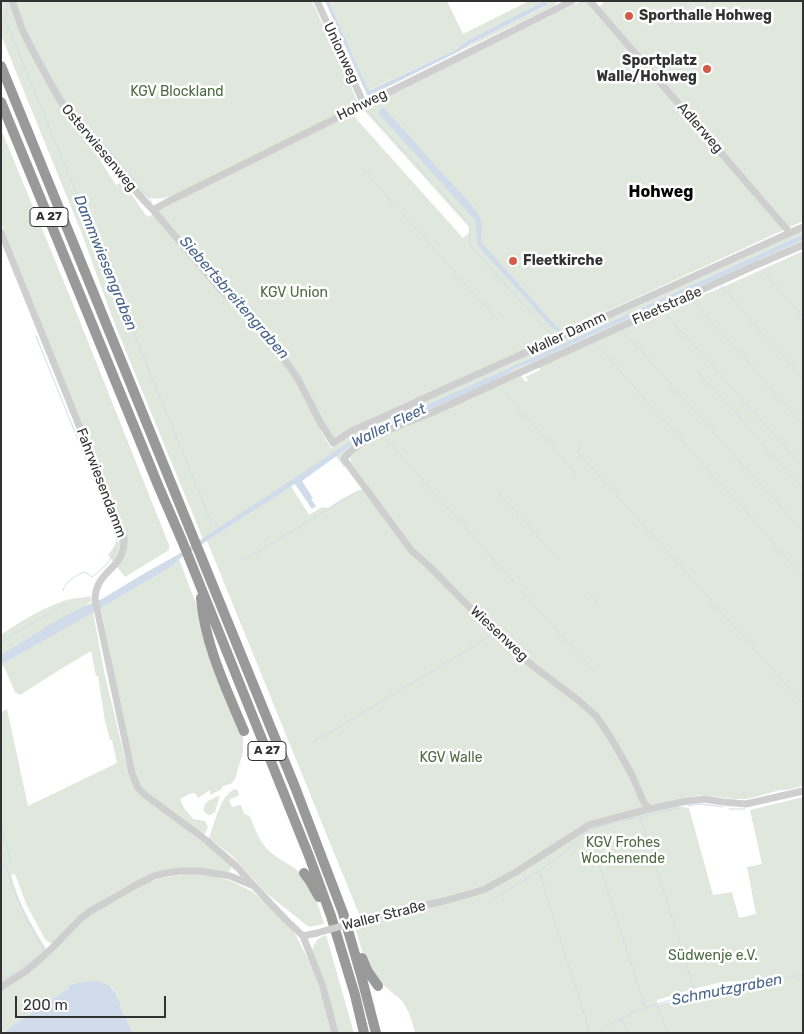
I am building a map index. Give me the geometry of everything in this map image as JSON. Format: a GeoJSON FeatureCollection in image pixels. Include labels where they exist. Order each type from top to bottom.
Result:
{"type":"FeatureCollection","features":[{"type":"Feature","properties":{"kind":"highway","name":"A 27"},"geometry":{"type":"LineString","coordinates":[[1,66],[295,787],[349,934],[362,975],[376,1033]]}},
{"type":"Feature","properties":{"kind":"highway","name":"A 27"},"geometry":{"type":"LineString","coordinates":[[1,102],[290,806],[331,916],[355,995],[364,1033]]}},
{"type":"Feature","properties":{"kind":"highway"},"geometry":{"type":"LineString","coordinates":[[200,587],[202,610],[214,660],[244,731]]}},
{"type":"Feature","properties":{"kind":"highway"},"geometry":{"type":"LineString","coordinates":[[304,873],[331,916]]}},
{"type":"Feature","properties":{"kind":"highway"},"geometry":{"type":"LineString","coordinates":[[349,934],[378,986]]}},
{"type":"Feature","properties":{"kind":"street","name":"Osterwiesenweg"},"geometry":{"type":"LineString","coordinates":[[12,1],[29,44],[68,112],[83,132],[111,159],[138,194],[221,290],[252,319],[273,344],[298,379],[333,443]]}},
{"type":"Feature","properties":{"kind":"street","name":"Unionweg"},"geometry":{"type":"LineString","coordinates":[[317,1],[364,104]]}},
{"type":"Feature","properties":{"kind":"street","name":"Hohweg"},"geometry":{"type":"LineString","coordinates":[[153,210],[572,1]]}},
{"type":"Feature","properties":{"kind":"street","name":"Adlerweg"},"geometry":{"type":"LineString","coordinates":[[590,1],[790,233]]}},
{"type":"Feature","properties":{"kind":"street","name":"Waller Damm"},"geometry":{"type":"LineString","coordinates":[[333,443],[352,431],[803,227]]}},
{"type":"Feature","properties":{"kind":"street","name":"Fahrwiesendamm"},"geometry":{"type":"LineString","coordinates":[[1,232],[124,537],[124,549],[120,558],[102,577],[95,592],[95,599],[132,774],[138,788],[144,795],[206,840],[254,886]]}},
{"type":"Feature","properties":{"kind":"street","name":"Fleetstraße"},"geometry":{"type":"LineString","coordinates":[[344,459],[348,454],[380,434],[431,413],[803,245]]}},
{"type":"Feature","properties":{"kind":"street","name":"Wiesenweg"},"geometry":{"type":"LineString","coordinates":[[344,459],[411,550],[499,637],[596,716],[611,738],[649,809]]}},
{"type":"Feature","properties":{"kind":"street","name":"Waller Straße"},"geometry":{"type":"LineString","coordinates":[[303,936],[388,913],[473,894],[516,872],[589,824],[682,802],[704,799],[746,804],[803,791]]}},
{"type":"Feature","properties":{"kind":"street"},"geometry":{"type":"LineString","coordinates":[[230,876],[236,867]]}},
{"type":"Feature","properties":{"kind":"street"},"geometry":{"type":"LineString","coordinates":[[1,987],[26,972],[89,912],[136,884],[154,876],[180,871],[200,870],[230,876],[254,886],[303,936],[323,987],[335,1033]]}},
{"type":"Feature","properties":{"kind":"green space","name":"KGV Union"},"geometry":{"type":"Polygon","coordinates":[[[1,1],[8,1],[26,44],[80,132],[116,185],[123,182],[149,217],[158,210],[351,113],[463,238],[469,233],[469,227],[362,108],[581,1],[599,8],[604,1],[803,1],[803,221],[380,415],[334,439],[326,426],[320,430],[331,448],[361,430],[803,230],[803,234],[364,433],[203,539],[122,342],[82,234],[1,35],[1,1]]]}},
{"type":"Feature","properties":{"kind":"green space","name":"KGV Blockland"},"geometry":{"type":"Polygon","coordinates":[[[13,1],[312,1],[358,103],[176,194],[162,198],[148,197],[140,192],[105,148],[80,124],[67,107],[34,47],[13,1]]]}},
{"type":"Feature","properties":{"kind":"green space"},"geometry":{"type":"Polygon","coordinates":[[[329,1],[447,1],[463,34],[529,1],[544,1],[466,41],[457,49],[369,90],[329,1]]]}},
{"type":"Feature","properties":{"kind":"green space"},"geometry":{"type":"Polygon","coordinates":[[[545,1],[557,1],[556,5],[458,52],[468,45],[546,6],[545,1]]]}},
{"type":"Feature","properties":{"kind":"green space"},"geometry":{"type":"Polygon","coordinates":[[[1,129],[169,545],[169,550],[125,577],[108,555],[121,537],[46,335],[1,222],[1,129]]]}},
{"type":"Feature","properties":{"kind":"green space"},"geometry":{"type":"Polygon","coordinates":[[[803,240],[803,243],[347,452],[346,466],[344,467],[336,456],[367,437],[509,373],[516,368],[541,359],[803,240]]]}},
{"type":"Feature","properties":{"kind":"green space"},"geometry":{"type":"Polygon","coordinates":[[[803,251],[803,786],[747,799],[701,795],[641,807],[641,814],[677,806],[689,808],[713,895],[732,892],[739,918],[756,914],[747,867],[762,864],[750,810],[803,797],[803,1033],[415,1033],[405,1005],[378,980],[365,960],[355,927],[363,924],[207,541],[291,486],[309,515],[322,507],[328,508],[368,486],[351,462],[350,456],[358,449],[381,436],[521,376],[526,382],[528,380],[525,377],[540,370],[539,367],[661,312],[723,287],[803,251]],[[754,980],[710,985],[657,1000],[657,1005],[718,989],[754,982],[754,980]]]}},
{"type":"Feature","properties":{"kind":"green space"},"geometry":{"type":"Polygon","coordinates":[[[179,559],[198,609],[218,677],[243,736],[243,752],[232,783],[210,795],[210,790],[198,798],[195,793],[180,799],[184,808],[193,819],[205,821],[208,827],[205,834],[201,835],[142,790],[135,778],[101,608],[174,565],[179,559]]]}},
{"type":"Feature","properties":{"kind":"green space"},"geometry":{"type":"Polygon","coordinates":[[[90,596],[92,601],[1,655],[1,635],[8,630],[51,606],[67,600],[90,596]]]}},
{"type":"Feature","properties":{"kind":"green space"},"geometry":{"type":"Polygon","coordinates":[[[93,612],[104,671],[125,759],[138,793],[224,858],[231,865],[231,869],[223,873],[206,870],[148,876],[120,890],[75,919],[55,942],[50,943],[45,939],[27,906],[15,874],[11,875],[17,895],[26,914],[47,950],[29,965],[1,983],[1,709],[2,712],[7,709],[28,806],[117,763],[112,740],[110,740],[105,721],[98,676],[96,676],[91,651],[20,695],[15,692],[1,663],[6,662],[93,612]]]}},
{"type":"Feature","properties":{"kind":"green space"},"geometry":{"type":"Polygon","coordinates":[[[235,789],[239,794],[229,800],[232,807],[241,805],[244,814],[250,816],[256,832],[265,847],[302,875],[313,893],[324,924],[309,927],[266,893],[231,855],[209,838],[225,797],[235,789]]]}},
{"type":"Feature","properties":{"kind":"green space"},"geometry":{"type":"Polygon","coordinates":[[[220,795],[215,812],[208,815],[203,810],[205,804],[220,795]]]}},
{"type":"Feature","properties":{"kind":"green space"},"geometry":{"type":"Polygon","coordinates":[[[190,873],[231,881],[253,892],[294,932],[309,961],[325,1002],[332,1033],[133,1033],[120,1007],[121,1003],[112,987],[76,983],[69,985],[69,988],[4,1033],[1,1033],[1,990],[91,914],[146,883],[190,873]]]}},
{"type":"Feature","properties":{"kind":"green space"},"geometry":{"type":"Polygon","coordinates":[[[326,935],[354,1033],[338,1033],[312,952],[316,942],[326,935]]]}},
{"type":"Feature","properties":{"kind":"water"},"geometry":{"type":"Polygon","coordinates":[[[325,1],[329,1],[370,90],[457,49],[466,41],[544,1],[547,5],[369,96],[325,1]]]}},
{"type":"Feature","properties":{"kind":"water"},"geometry":{"type":"Polygon","coordinates":[[[381,108],[384,108],[475,209],[481,221],[483,244],[561,330],[560,332],[553,329],[479,247],[474,219],[380,115],[378,112],[381,108]]]}},
{"type":"Feature","properties":{"kind":"water","name":"Waller Fleet"},"geometry":{"type":"Polygon","coordinates":[[[803,234],[803,240],[541,359],[516,368],[492,382],[367,437],[349,447],[302,481],[316,506],[312,509],[295,484],[179,559],[174,565],[6,662],[1,663],[1,655],[56,621],[102,599],[177,555],[363,433],[803,234]]]}},
{"type":"Feature","properties":{"kind":"water"},"geometry":{"type":"Polygon","coordinates":[[[97,981],[107,984],[114,991],[133,1033],[4,1033],[69,988],[69,985],[97,981]]]}},
{"type":"Feature","properties":{"kind":"waterway","name":"Dammwiesengraben"},"geometry":{"type":"LineString","coordinates":[[6,1],[8,6],[5,20],[212,524]]}},
{"type":"Feature","properties":{"kind":"waterway","name":"Siebertsbreitengraben"},"geometry":{"type":"LineString","coordinates":[[27,32],[39,55]]}},
{"type":"Feature","properties":{"kind":"waterway","name":"Siebertsbreitengraben"},"geometry":{"type":"LineString","coordinates":[[53,81],[70,109]]}},
{"type":"Feature","properties":{"kind":"waterway"},"geometry":{"type":"LineString","coordinates":[[367,110],[383,128]]}},
{"type":"Feature","properties":{"kind":"waterway","name":"Siebertsbreitengraben"},"geometry":{"type":"LineString","coordinates":[[73,113],[106,146],[152,202]]}},
{"type":"Feature","properties":{"kind":"waterway"},"geometry":{"type":"LineString","coordinates":[[385,130],[389,134]]}},
{"type":"Feature","properties":{"kind":"waterway"},"geometry":{"type":"LineString","coordinates":[[391,137],[412,159]]}},
{"type":"Feature","properties":{"kind":"waterway"},"geometry":{"type":"LineString","coordinates":[[413,160],[427,177]]}},
{"type":"Feature","properties":{"kind":"waterway"},"geometry":{"type":"LineString","coordinates":[[362,168],[369,176]]}},
{"type":"Feature","properties":{"kind":"waterway"},"geometry":{"type":"LineString","coordinates":[[428,178],[432,182]]}},
{"type":"Feature","properties":{"kind":"waterway"},"geometry":{"type":"LineString","coordinates":[[372,180],[395,205]]}},
{"type":"Feature","properties":{"kind":"waterway"},"geometry":{"type":"LineString","coordinates":[[435,185],[463,217]]}},
{"type":"Feature","properties":{"kind":"waterway"},"geometry":{"type":"LineString","coordinates":[[401,212],[468,287]]}},
{"type":"Feature","properties":{"kind":"waterway"},"geometry":{"type":"LineString","coordinates":[[470,224],[470,245],[552,336]]}},
{"type":"Feature","properties":{"kind":"waterway"},"geometry":{"type":"LineString","coordinates":[[763,272],[803,317]]}},
{"type":"Feature","properties":{"kind":"waterway"},"geometry":{"type":"LineString","coordinates":[[721,286],[803,379]]}},
{"type":"Feature","properties":{"kind":"waterway"},"geometry":{"type":"LineString","coordinates":[[471,291],[497,320]]}},
{"type":"Feature","properties":{"kind":"waterway"},"geometry":{"type":"LineString","coordinates":[[692,300],[803,424]]}},
{"type":"Feature","properties":{"kind":"waterway"},"geometry":{"type":"LineString","coordinates":[[663,311],[800,464]]}},
{"type":"Feature","properties":{"kind":"waterway"},"geometry":{"type":"LineString","coordinates":[[624,332],[803,532]]}},
{"type":"Feature","properties":{"kind":"waterway"},"geometry":{"type":"LineString","coordinates":[[36,336],[116,534],[116,548],[107,564],[92,577],[83,572],[68,582],[63,591]]}},
{"type":"Feature","properties":{"kind":"waterway","name":"Siebertsbreitengraben"},"geometry":{"type":"LineString","coordinates":[[273,338],[299,375]]}},
{"type":"Feature","properties":{"kind":"waterway"},"geometry":{"type":"LineString","coordinates":[[595,343],[803,576]]}},
{"type":"Feature","properties":{"kind":"waterway"},"geometry":{"type":"LineString","coordinates":[[696,369],[803,489]]}},
{"type":"Feature","properties":{"kind":"waterway"},"geometry":{"type":"LineString","coordinates":[[503,390],[576,474]]}},
{"type":"Feature","properties":{"kind":"waterway","name":"Siebertsbreitengraben"},"geometry":{"type":"LineString","coordinates":[[312,399],[334,437]]}},
{"type":"Feature","properties":{"kind":"waterway","name":"Waller Fleet"},"geometry":{"type":"LineString","coordinates":[[385,438],[514,582]]}},
{"type":"Feature","properties":{"kind":"waterway"},"geometry":{"type":"LineString","coordinates":[[583,443],[578,452],[783,681]]}},
{"type":"Feature","properties":{"kind":"waterway"},"geometry":{"type":"LineString","coordinates":[[246,559],[358,491]]}},
{"type":"Feature","properties":{"kind":"waterway"},"geometry":{"type":"LineString","coordinates":[[500,494],[518,514]]}},
{"type":"Feature","properties":{"kind":"waterway"},"geometry":{"type":"LineString","coordinates":[[521,518],[560,561]]}},
{"type":"Feature","properties":{"kind":"waterway"},"geometry":{"type":"LineString","coordinates":[[521,591],[593,670]]}},
{"type":"Feature","properties":{"kind":"waterway"},"geometry":{"type":"LineString","coordinates":[[587,592],[597,603]]}},
{"type":"Feature","properties":{"kind":"waterway"},"geometry":{"type":"LineString","coordinates":[[1,642],[65,604]]}},
{"type":"Feature","properties":{"kind":"waterway"},"geometry":{"type":"LineString","coordinates":[[472,616],[500,643]]}},
{"type":"Feature","properties":{"kind":"waterway"},"geometry":{"type":"LineString","coordinates":[[314,742],[492,635]]}},
{"type":"Feature","properties":{"kind":"waterway"},"geometry":{"type":"LineString","coordinates":[[785,684],[803,703]]}},
{"type":"Feature","properties":{"kind":"waterway"},"geometry":{"type":"LineString","coordinates":[[688,806],[701,804],[723,807]]}},
{"type":"Feature","properties":{"kind":"waterway"},"geometry":{"type":"LineString","coordinates":[[623,821],[680,808]]}},
{"type":"Feature","properties":{"kind":"waterway"},"geometry":{"type":"LineString","coordinates":[[729,809],[745,809]]}},
{"type":"Feature","properties":{"kind":"waterway"},"geometry":{"type":"LineString","coordinates":[[640,816],[675,928]]}},
{"type":"Feature","properties":{"kind":"waterway"},"geometry":{"type":"LineString","coordinates":[[585,833],[614,823]]}},
{"type":"Feature","properties":{"kind":"waterway"},"geometry":{"type":"LineString","coordinates":[[1,824],[11,862]]}},
{"type":"Feature","properties":{"kind":"waterway"},"geometry":{"type":"LineString","coordinates":[[587,832],[645,1007]]}},
{"type":"Feature","properties":{"kind":"waterway"},"geometry":{"type":"LineString","coordinates":[[493,899],[539,871],[564,853],[583,835]]}},
{"type":"Feature","properties":{"kind":"waterway"},"geometry":{"type":"LineString","coordinates":[[1,864],[5,866],[27,920],[44,950]]}},
{"type":"Feature","properties":{"kind":"waterway"},"geometry":{"type":"LineString","coordinates":[[539,871],[590,1033]]}},
{"type":"Feature","properties":{"kind":"waterway"},"geometry":{"type":"LineString","coordinates":[[677,934],[695,992]]}},
{"type":"Feature","properties":{"kind":"waterway"},"geometry":{"type":"LineString","coordinates":[[1,981],[39,956]]}},
{"type":"Feature","properties":{"kind":"waterway","name":"Schmutzgraben"},"geometry":{"type":"LineString","coordinates":[[599,1033],[631,1014],[691,994],[727,986],[803,975]]}},
{"type":"Feature","properties":{"kind":"waterway"},"geometry":{"type":"LineString","coordinates":[[657,1005],[667,1033]]}},
{"type":"Feature","properties":{"kind":"waterway"},"geometry":{"type":"LineString","coordinates":[[622,1018],[627,1033]]}},
{"type":"Feature","properties":{"kind":"place","name":"Sporthalle Hohweg"},"geometry":{"type":"Point","coordinates":[629,16]}},
{"type":"Feature","properties":{"kind":"place","name":"Sportplatz Walle/Hohweg"},"geometry":{"type":"Point","coordinates":[707,69]}},
{"type":"Feature","properties":{"kind":"place","name":"Fleetkirche"},"geometry":{"type":"Point","coordinates":[513,261]}},
{"type":"Feature","properties":{"kind":"district","name":"Hohweg"},"geometry":{"type":"Point","coordinates":[661,192]}},
{"type":"Feature","properties":{"kind":"park label","name":"KGV Walle"},"geometry":{"type":"Point","coordinates":[451,758]}},
{"type":"Feature","properties":{"kind":"park label","name":"KGV Frohes Wochenende"},"geometry":{"type":"Point","coordinates":[623,852]}},
{"type":"Feature","properties":{"kind":"park label","name":"Südwenje e.V."},"geometry":{"type":"Point","coordinates":[713,956]}}]}
